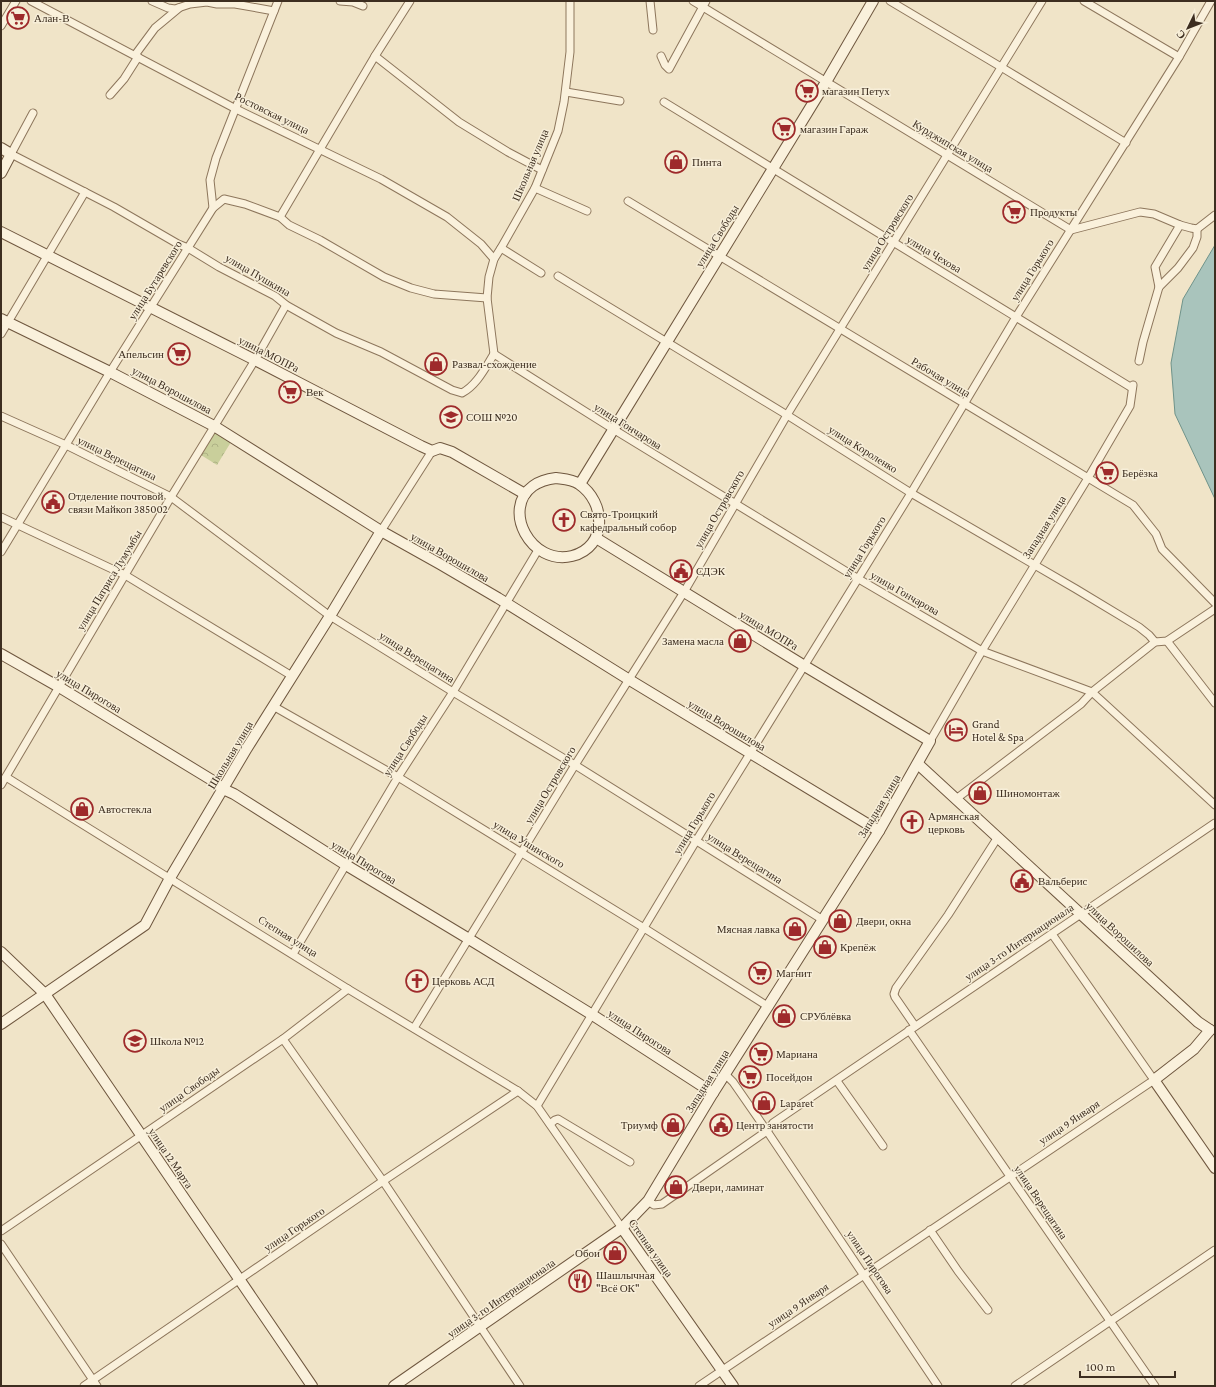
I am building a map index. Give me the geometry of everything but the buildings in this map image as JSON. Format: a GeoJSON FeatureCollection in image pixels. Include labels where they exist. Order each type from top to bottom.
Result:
{"type":"FeatureCollection","features":[{"type":"Feature","properties":{"kind":"street"},"geometry":{"type":"LineString","coordinates":[[1,26],[16,1]]}},
{"type":"Feature","properties":{"kind":"street","name":"Ростовская улица"},"geometry":{"type":"LineString","coordinates":[[31,1],[236,109],[381,179],[447,217],[481,244],[494,259]]}},
{"type":"Feature","properties":{"kind":"street"},"geometry":{"type":"LineString","coordinates":[[152,1],[168,8],[175,9],[195,3],[207,2],[217,4],[235,4],[274,11]]}},
{"type":"Feature","properties":{"kind":"street"},"geometry":{"type":"LineString","coordinates":[[213,208],[210,180],[216,158],[278,1]]}},
{"type":"Feature","properties":{"kind":"street"},"geometry":{"type":"LineString","coordinates":[[340,1],[353,2],[363,6]]}},
{"type":"Feature","properties":{"kind":"street"},"geometry":{"type":"LineString","coordinates":[[280,217],[375,56],[410,1]]}},
{"type":"Feature","properties":{"kind":"street","name":"Школьная улица"},"geometry":{"type":"LineString","coordinates":[[494,354],[487,298],[489,277],[494,259],[535,188],[558,131],[566,92],[570,52],[570,1]]}},
{"type":"Feature","properties":{"kind":"street"},"geometry":{"type":"LineString","coordinates":[[650,1],[653,30]]}},
{"type":"Feature","properties":{"kind":"street","name":"Курджипская улица"},"geometry":{"type":"LineString","coordinates":[[693,1],[705,4],[826,82],[1071,230]]}},
{"type":"Feature","properties":{"kind":"street","name":"улица Свободы"},"geometry":{"type":"LineString","coordinates":[[580,484],[826,82],[873,1]]}},
{"type":"Feature","properties":{"kind":"street"},"geometry":{"type":"LineString","coordinates":[[890,1],[1126,143]]}},
{"type":"Feature","properties":{"kind":"street","name":"улица Островского"},"geometry":{"type":"LineString","coordinates":[[414,1028],[628,679],[684,592],[788,415],[1042,1]]}},
{"type":"Feature","properties":{"kind":"street"},"geometry":{"type":"LineString","coordinates":[[1084,1],[1179,57]]}},
{"type":"Feature","properties":{"kind":"street","name":"улица Горького"},"geometry":{"type":"LineString","coordinates":[[537,1106],[591,1014],[803,665],[911,493],[1016,317],[1179,57],[1211,1]]}},
{"type":"Feature","properties":{"kind":"street"},"geometry":{"type":"LineString","coordinates":[[662,56],[665,65],[669,68],[705,4]]}},
{"type":"Feature","properties":{"kind":"street"},"geometry":{"type":"LineString","coordinates":[[110,95],[124,79],[136,56],[155,28],[179,8]]}},
{"type":"Feature","properties":{"kind":"street"},"geometry":{"type":"LineString","coordinates":[[375,56],[472,130],[508,152],[542,170]]}},
{"type":"Feature","properties":{"kind":"street"},"geometry":{"type":"LineString","coordinates":[[566,92],[620,101]]}},
{"type":"Feature","properties":{"kind":"street","name":"улица Чехова"},"geometry":{"type":"LineString","coordinates":[[664,102],[1132,386]]}},
{"type":"Feature","properties":{"kind":"street"},"geometry":{"type":"LineString","coordinates":[[1,173],[34,113]]}},
{"type":"Feature","properties":{"kind":"street","name":"улица Пушкина"},"geometry":{"type":"LineString","coordinates":[[1,148],[114,207],[219,267],[275,296],[286,305],[336,333],[381,352],[452,390],[462,393],[470,388],[494,354]]}},
{"type":"Feature","properties":{"kind":"street"},"geometry":{"type":"LineString","coordinates":[[535,188],[587,211]]}},
{"type":"Feature","properties":{"kind":"street"},"geometry":{"type":"LineString","coordinates":[[1,334],[4,321],[48,255],[85,192]]}},
{"type":"Feature","properties":{"kind":"street"},"geometry":{"type":"LineString","coordinates":[[213,208],[224,199],[246,204],[280,217],[289,225],[320,240],[384,277],[411,288],[434,294],[487,298]]}},
{"type":"Feature","properties":{"kind":"street","name":"Рабочая улица"},"geometry":{"type":"LineString","coordinates":[[628,201],[1133,505],[1156,534],[1162,549],[1215,603]]}},
{"type":"Feature","properties":{"kind":"street","name":"улица Бутаревского"},"geometry":{"type":"LineString","coordinates":[[1,552],[110,372],[213,208]]}},
{"type":"Feature","properties":{"kind":"street"},"geometry":{"type":"LineString","coordinates":[[1071,230],[1140,212],[1154,214],[1180,225],[1197,229],[1215,215]]}},
{"type":"Feature","properties":{"kind":"street"},"geometry":{"type":"LineString","coordinates":[[1139,361],[1159,287],[1155,267],[1180,225]]}},
{"type":"Feature","properties":{"kind":"street"},"geometry":{"type":"LineString","coordinates":[[1159,287],[1178,268],[1193,248],[1197,237],[1197,229]]}},
{"type":"Feature","properties":{"kind":"street","name":"улица МОПРа"},"geometry":{"type":"LineString","coordinates":[[1,232],[432,451],[440,448],[452,452],[525,494]]}},
{"type":"Feature","properties":{"kind":"street"},"geometry":{"type":"LineString","coordinates":[[501,248],[541,273]]}},
{"type":"Feature","properties":{"kind":"street","name":"улица Короленко"},"geometry":{"type":"LineString","coordinates":[[558,276],[788,415],[911,493],[1035,564],[1139,627],[1155,642]]}},
{"type":"Feature","properties":{"kind":"street","name":"улица Патриса Лумумбы"},"geometry":{"type":"LineString","coordinates":[[1,785],[171,497],[255,360],[286,305]]}},
{"type":"Feature","properties":{"kind":"street","name":"улица Ворошилова"},"geometry":{"type":"LineString","coordinates":[[4,321],[110,372],[214,426],[381,531],[506,603],[878,831]]}},
{"type":"Feature","properties":{"kind":"street","name":"улица Гончарова"},"geometry":{"type":"LineString","coordinates":[[494,354],[735,504],[982,651],[1092,692],[1215,805]]}},
{"type":"Feature","properties":{"kind":"street","name":"Западная улица"},"geometry":{"type":"LineString","coordinates":[[622,1228],[648,1201],[878,831],[982,651],[1088,478],[1130,406],[1132,386]]}},
{"type":"Feature","properties":{"kind":"street","name":"улица Верещагина"},"geometry":{"type":"LineString","coordinates":[[1,416],[66,445],[171,497],[330,616],[575,765],[823,920]]}},
{"type":"Feature","properties":{"kind":"street","name":"Школьная улица"},"geometry":{"type":"LineString","coordinates":[[1,1024],[145,925],[170,878],[273,706],[432,451]]}},
{"type":"Feature","properties":{"kind":"street"},"geometry":{"type":"LineString","coordinates":[[569,479],[580,484],[595,504],[599,516],[600,527],[596,538],[591,545],[582,552],[573,556],[558,557],[548,555],[538,550],[527,538],[522,527],[520,505],[525,494],[532,486],[543,480],[569,479]]}},
{"type":"Feature","properties":{"kind":"street"},"geometry":{"type":"LineString","coordinates":[[1,517],[125,575],[292,676]]}},
{"type":"Feature","properties":{"kind":"street","name":"улица МОПРа"},"geometry":{"type":"LineString","coordinates":[[596,538],[930,742]]}},
{"type":"Feature","properties":{"kind":"street","name":"улица Свободы"},"geometry":{"type":"LineString","coordinates":[[293,954],[398,777],[453,692],[538,550]]}},
{"type":"Feature","properties":{"kind":"street"},"geometry":{"type":"LineString","coordinates":[[956,799],[1081,704],[1092,692],[1155,642],[1167,641],[1215,609]]}},
{"type":"Feature","properties":{"kind":"street"},"geometry":{"type":"LineString","coordinates":[[1167,641],[1215,703]]}},
{"type":"Feature","properties":{"kind":"street","name":"улица Пирогова"},"geometry":{"type":"LineString","coordinates":[[1,654],[59,687],[215,782],[223,789],[234,794],[346,865],[591,1014],[714,1093]]}},
{"type":"Feature","properties":{"kind":"street","name":"улица Ушинского"},"geometry":{"type":"LineString","coordinates":[[273,706],[398,777],[644,928],[769,1007]]}},
{"type":"Feature","properties":{"kind":"street","name":"улица Ворошилова"},"geometry":{"type":"LineString","coordinates":[[918,764],[1198,1022],[1212,1030]]}},
{"type":"Feature","properties":{"kind":"street","name":"Степная улица"},"geometry":{"type":"LineString","coordinates":[[6,777],[348,989],[518,1091],[537,1106],[733,1386]]}},
{"type":"Feature","properties":{"kind":"street","name":"улица 3-го Интернационала"},"geometry":{"type":"LineString","coordinates":[[648,1201],[654,1205],[662,1204],[767,1131],[773,1123],[1215,824]]}},
{"type":"Feature","properties":{"kind":"street","name":"улица Верещагина"},"geometry":{"type":"LineString","coordinates":[[998,837],[948,915],[894,994],[912,1028],[1010,1176],[1155,1386]]}},
{"type":"Feature","properties":{"kind":"street"},"geometry":{"type":"LineString","coordinates":[[1052,934],[1215,1168]]}},
{"type":"Feature","properties":{"kind":"street","name":"улица 12 Марта"},"geometry":{"type":"LineString","coordinates":[[1,952],[45,994],[312,1386]]}},
{"type":"Feature","properties":{"kind":"street","name":"улица Свободы"},"geometry":{"type":"LineString","coordinates":[[1,1231],[283,1039],[348,989]]}},
{"type":"Feature","properties":{"kind":"street","name":"улица 9 Января"},"geometry":{"type":"LineString","coordinates":[[699,1386],[1154,1080],[1194,1049],[1212,1030]]}},
{"type":"Feature","properties":{"kind":"street"},"geometry":{"type":"LineString","coordinates":[[283,1039],[383,1181],[520,1386]]}},
{"type":"Feature","properties":{"kind":"street","name":"улица Пирогова"},"geometry":{"type":"LineString","coordinates":[[726,1074],[767,1131],[938,1386]]}},
{"type":"Feature","properties":{"kind":"street"},"geometry":{"type":"LineString","coordinates":[[837,1081],[882,1146]]}},
{"type":"Feature","properties":{"kind":"street","name":"улица Горького"},"geometry":{"type":"LineString","coordinates":[[84,1386],[95,1383],[239,1280],[383,1181],[518,1091]]}},
{"type":"Feature","properties":{"kind":"street"},"geometry":{"type":"LineString","coordinates":[[550,1124],[558,1119],[630,1162]]}},
{"type":"Feature","properties":{"kind":"street","name":"улица 3-го Интернационала"},"geometry":{"type":"LineString","coordinates":[[394,1386],[622,1228]]}},
{"type":"Feature","properties":{"kind":"street"},"geometry":{"type":"LineString","coordinates":[[930,1230],[958,1272],[988,1310]]}},
{"type":"Feature","properties":{"kind":"street"},"geometry":{"type":"LineString","coordinates":[[1,1244],[95,1383]]}},
{"type":"Feature","properties":{"kind":"street"},"geometry":{"type":"LineString","coordinates":[[1015,1386],[1215,1250]]}},
{"type":"Feature","properties":{"kind":"green space"},"geometry":{"type":"Polygon","coordinates":[[[215,432],[231,442],[217,465],[201,455],[215,432]]]}},
{"type":"Feature","properties":{"kind":"water"},"geometry":{"type":"Polygon","coordinates":[[[1215,245],[1215,499],[1175,414],[1171,363],[1183,299],[1215,245]]]}},
{"type":"Feature","properties":{"kind":"place","name":"Алан-В"},"geometry":{"type":"Point","coordinates":[18,18]}},
{"type":"Feature","properties":{"kind":"place","name":"магазин Петух"},"geometry":{"type":"Point","coordinates":[807,91]}},
{"type":"Feature","properties":{"kind":"place","name":"магазин Гараж"},"geometry":{"type":"Point","coordinates":[784,129]}},
{"type":"Feature","properties":{"kind":"place","name":"Пинта"},"geometry":{"type":"Point","coordinates":[676,162]}},
{"type":"Feature","properties":{"kind":"place","name":"Продукты"},"geometry":{"type":"Point","coordinates":[1014,212]}},
{"type":"Feature","properties":{"kind":"place","name":"Апельсин"},"geometry":{"type":"Point","coordinates":[179,354]}},
{"type":"Feature","properties":{"kind":"place","name":"Развал-схождение"},"geometry":{"type":"Point","coordinates":[436,364]}},
{"type":"Feature","properties":{"kind":"place","name":"Век"},"geometry":{"type":"Point","coordinates":[290,392]}},
{"type":"Feature","properties":{"kind":"place","name":"СОШ №20"},"geometry":{"type":"Point","coordinates":[451,417]}},
{"type":"Feature","properties":{"kind":"place","name":"Берёзка"},"geometry":{"type":"Point","coordinates":[1107,473]}},
{"type":"Feature","properties":{"kind":"place","name":"Отделение почтовой связи Майкоп 385002"},"geometry":{"type":"Point","coordinates":[53,502]}},
{"type":"Feature","properties":{"kind":"place","name":"Свято-Троицкий кафедральный собор"},"geometry":{"type":"Point","coordinates":[564,520]}},
{"type":"Feature","properties":{"kind":"place","name":"СДЭК"},"geometry":{"type":"Point","coordinates":[681,571]}},
{"type":"Feature","properties":{"kind":"place","name":"Замена масла"},"geometry":{"type":"Point","coordinates":[740,641]}},
{"type":"Feature","properties":{"kind":"place","name":"Grand Hotel & Spa"},"geometry":{"type":"Point","coordinates":[956,730]}},
{"type":"Feature","properties":{"kind":"place","name":"Шиномонтаж"},"geometry":{"type":"Point","coordinates":[980,793]}},
{"type":"Feature","properties":{"kind":"place","name":"Автостекла"},"geometry":{"type":"Point","coordinates":[82,809]}},
{"type":"Feature","properties":{"kind":"place","name":"Армянская церковь"},"geometry":{"type":"Point","coordinates":[912,822]}},
{"type":"Feature","properties":{"kind":"place","name":"Вальберис"},"geometry":{"type":"Point","coordinates":[1022,881]}},
{"type":"Feature","properties":{"kind":"place","name":"Двери, окна"},"geometry":{"type":"Point","coordinates":[840,921]}},
{"type":"Feature","properties":{"kind":"place","name":"Мясная лавка"},"geometry":{"type":"Point","coordinates":[795,929]}},
{"type":"Feature","properties":{"kind":"place","name":"Крепёж"},"geometry":{"type":"Point","coordinates":[825,947]}},
{"type":"Feature","properties":{"kind":"place","name":"Магнит"},"geometry":{"type":"Point","coordinates":[760,973]}},
{"type":"Feature","properties":{"kind":"place","name":"Церковь АСД"},"geometry":{"type":"Point","coordinates":[417,981]}},
{"type":"Feature","properties":{"kind":"place","name":"СРУблёвка"},"geometry":{"type":"Point","coordinates":[784,1016]}},
{"type":"Feature","properties":{"kind":"place","name":"Школа №12"},"geometry":{"type":"Point","coordinates":[135,1041]}},
{"type":"Feature","properties":{"kind":"place","name":"Мариана"},"geometry":{"type":"Point","coordinates":[761,1054]}},
{"type":"Feature","properties":{"kind":"place","name":"Посейдон"},"geometry":{"type":"Point","coordinates":[750,1077]}},
{"type":"Feature","properties":{"kind":"place","name":"Laparet"},"geometry":{"type":"Point","coordinates":[764,1103]}},
{"type":"Feature","properties":{"kind":"place","name":"Триумф"},"geometry":{"type":"Point","coordinates":[673,1125]}},
{"type":"Feature","properties":{"kind":"place","name":"Центр занятости"},"geometry":{"type":"Point","coordinates":[721,1125]}},
{"type":"Feature","properties":{"kind":"place","name":"Двери, ламинат"},"geometry":{"type":"Point","coordinates":[676,1187]}},
{"type":"Feature","properties":{"kind":"place","name":"Обои"},"geometry":{"type":"Point","coordinates":[615,1253]}},
{"type":"Feature","properties":{"kind":"place","name":"Шашлычная \"Всё ОК\""},"geometry":{"type":"Point","coordinates":[580,1281]}}]}
